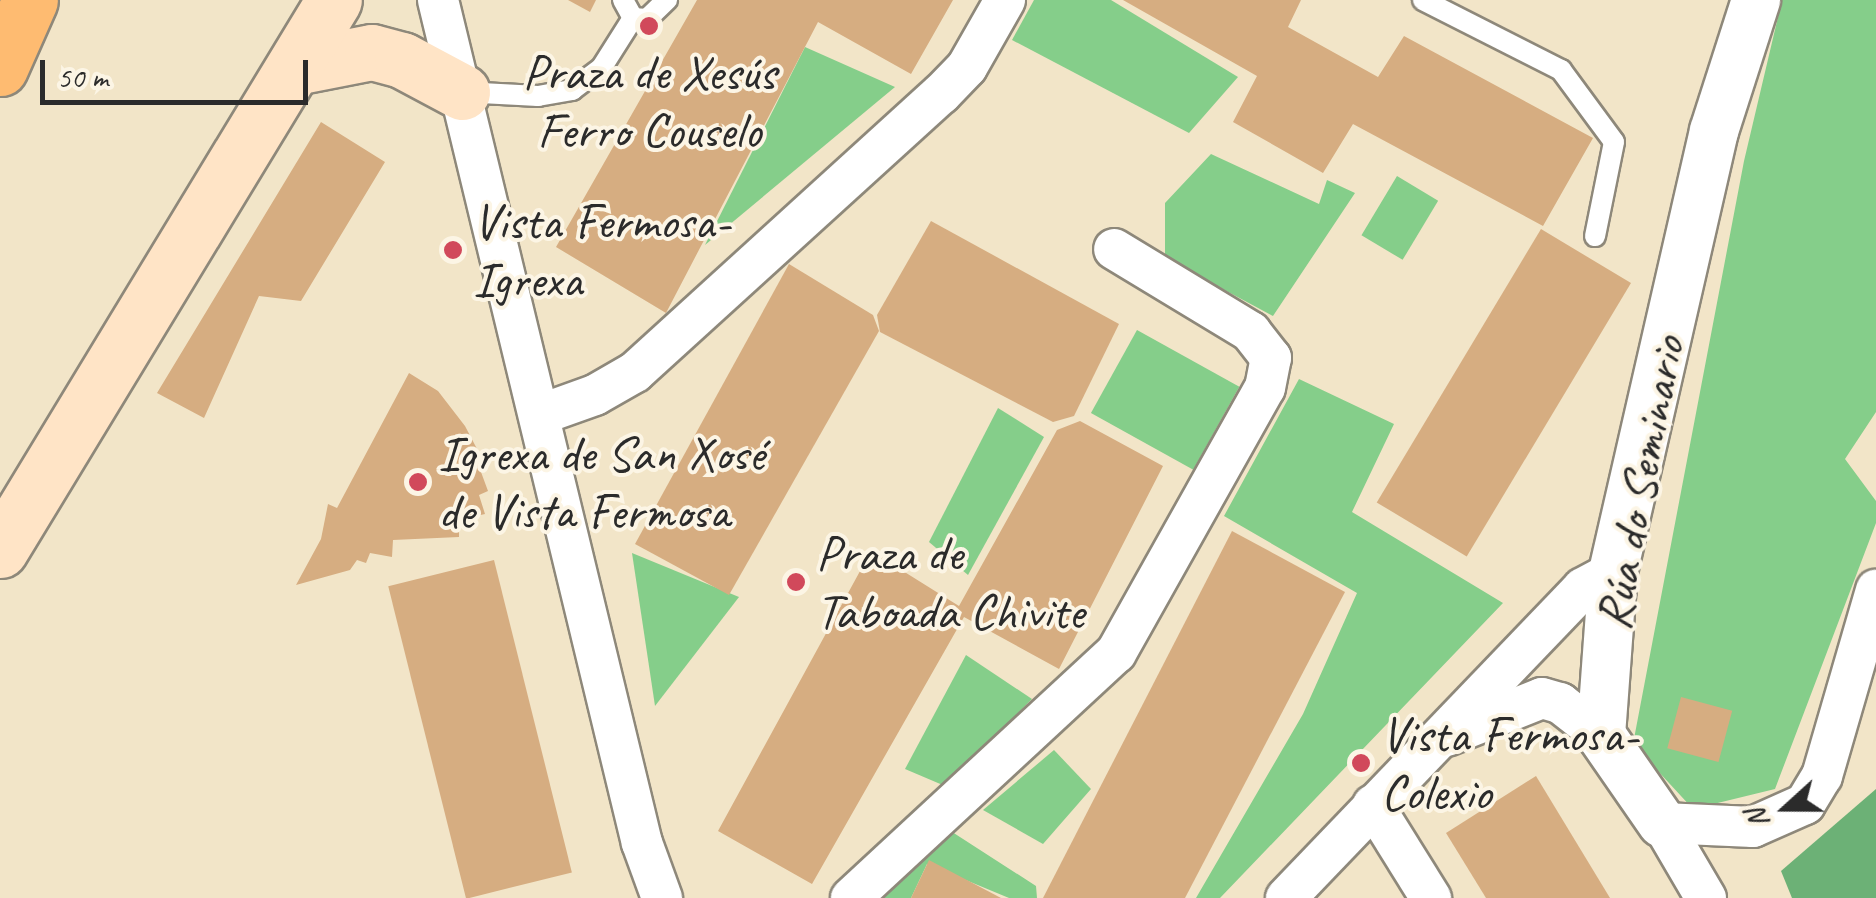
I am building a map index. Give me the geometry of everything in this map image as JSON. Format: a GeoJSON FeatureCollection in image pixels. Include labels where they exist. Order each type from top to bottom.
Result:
{"type":"FeatureCollection","features":[{"type":"Feature","properties":{"kind":"highway"},"geometry":{"type":"LineString","coordinates":[[0,68],[30,0]]}},
{"type":"Feature","properties":{"kind":"main road"},"geometry":{"type":"LineString","coordinates":[[0,550],[334,0]]}},
{"type":"Feature","properties":{"kind":"main road"},"geometry":{"type":"LineString","coordinates":[[295,67],[372,52],[402,60],[462,92]]}},
{"type":"Feature","properties":{"kind":"street"},"geometry":{"type":"LineString","coordinates":[[438,0],[642,842],[662,898]]}},
{"type":"Feature","properties":{"kind":"street"},"geometry":{"type":"LineString","coordinates":[[539,415],[596,396],[635,372],[941,94],[967,67],[1005,0]]}},
{"type":"Feature","properties":{"kind":"street","name":"Rúa do Seminario"},"geometry":{"type":"LineString","coordinates":[[1601,735],[1613,572],[1714,132],[1756,0]]}},
{"type":"Feature","properties":{"kind":"street"},"geometry":{"type":"LineString","coordinates":[[851,898],[1116,653],[1265,388],[1270,358],[1264,345],[1114,250]]}},
{"type":"Feature","properties":{"kind":"street"},"geometry":{"type":"LineString","coordinates":[[1286,898],[1583,588],[1613,572]]}},
{"type":"Feature","properties":{"kind":"street"},"geometry":{"type":"LineString","coordinates":[[1662,823],[1753,827],[1804,804],[1822,776],[1876,590]]}},
{"type":"Feature","properties":{"kind":"street"},"geometry":{"type":"LineString","coordinates":[[1438,739],[1542,698],[1560,703],[1601,735],[1662,823],[1706,898]]}},
{"type":"Feature","properties":{"kind":"street"},"geometry":{"type":"LineString","coordinates":[[1373,805],[1431,898]]}},
{"type":"Feature","properties":{"kind":"lane"},"geometry":{"type":"LineString","coordinates":[[462,92],[538,96],[572,90],[602,67],[628,9],[648,19],[668,0]]}},
{"type":"Feature","properties":{"kind":"lane"},"geometry":{"type":"LineString","coordinates":[[1423,0],[1560,70],[1614,142],[1595,236]]}},
{"type":"Feature","properties":{"kind":"green space"},"geometry":{"type":"Polygon","coordinates":[[[1034,0],[1111,0],[1238,77],[1189,133],[1012,40],[1034,0]]]}},
{"type":"Feature","properties":{"kind":"green space"},"geometry":{"type":"Polygon","coordinates":[[[1782,0],[1876,0],[1876,412],[1845,459],[1876,501],[1876,523],[1775,789],[1693,809],[1633,744],[1744,161],[1782,0]]]}},
{"type":"Feature","properties":{"kind":"green space"},"geometry":{"type":"Polygon","coordinates":[[[805,47],[895,87],[705,245],[805,47]]]}},
{"type":"Feature","properties":{"kind":"green space"},"geometry":{"type":"Polygon","coordinates":[[[1211,154],[1319,204],[1327,180],[1355,193],[1273,316],[1165,258],[1165,203],[1211,154]]]}},
{"type":"Feature","properties":{"kind":"green space"},"geometry":{"type":"Polygon","coordinates":[[[1397,176],[1438,201],[1403,260],[1361,235],[1397,176]]]}},
{"type":"Feature","properties":{"kind":"green space"},"geometry":{"type":"Polygon","coordinates":[[[1137,330],[1239,387],[1193,470],[1091,413],[1137,330]]]}},
{"type":"Feature","properties":{"kind":"green space"},"geometry":{"type":"Polygon","coordinates":[[[1299,379],[1394,424],[1352,512],[1503,603],[1220,898],[1196,898],[1303,714],[1357,593],[1224,516],[1299,379]]]}},
{"type":"Feature","properties":{"kind":"green space"},"geometry":{"type":"Polygon","coordinates":[[[998,408],[1044,437],[968,575],[929,542],[998,408]]]}},
{"type":"Feature","properties":{"kind":"green space"},"geometry":{"type":"Polygon","coordinates":[[[632,553],[739,597],[655,706],[632,553]]]}},
{"type":"Feature","properties":{"kind":"green space"},"geometry":{"type":"Polygon","coordinates":[[[966,655],[1032,699],[945,786],[905,769],[966,655]]]}},
{"type":"Feature","properties":{"kind":"green space"},"geometry":{"type":"Polygon","coordinates":[[[1054,750],[1091,789],[1043,844],[983,810],[1054,750]]]}},
{"type":"Feature","properties":{"kind":"green space"},"geometry":{"type":"Polygon","coordinates":[[[1876,789],[1876,898],[1792,898],[1781,871],[1876,789]]]}},
{"type":"Feature","properties":{"kind":"green space"},"geometry":{"type":"Polygon","coordinates":[[[946,828],[1036,886],[1037,898],[1009,898],[927,864],[911,898],[872,898],[946,828]]]}},
{"type":"Feature","properties":{"kind":"building"},"geometry":{"type":"Polygon","coordinates":[[[568,0],[596,0],[590,12],[568,0]]]}},
{"type":"Feature","properties":{"kind":"building"},"geometry":{"type":"Polygon","coordinates":[[[697,0],[953,0],[911,74],[818,22],[666,313],[556,247],[697,0]]]}},
{"type":"Feature","properties":{"kind":"building"},"geometry":{"type":"Polygon","coordinates":[[[1123,0],[1301,0],[1288,27],[1378,77],[1404,36],[1593,138],[1543,226],[1353,124],[1323,173],[1233,122],[1257,76],[1123,0]]]}},
{"type":"Feature","properties":{"kind":"building"},"geometry":{"type":"Polygon","coordinates":[[[321,122],[385,162],[301,301],[259,296],[204,418],[157,393],[321,122]]]}},
{"type":"Feature","properties":{"kind":"building"},"geometry":{"type":"Polygon","coordinates":[[[931,221],[1119,324],[1074,416],[1053,422],[880,332],[877,315],[931,221]]]}},
{"type":"Feature","properties":{"kind":"building"},"geometry":{"type":"Polygon","coordinates":[[[1541,229],[1631,283],[1467,557],[1377,502],[1541,229]]]}},
{"type":"Feature","properties":{"kind":"building"},"geometry":{"type":"Polygon","coordinates":[[[789,264],[873,315],[879,331],[729,595],[635,544],[789,264]]]}},
{"type":"Feature","properties":{"kind":"building","name":"Igrexa de San Xosé de Vista Fermosa"},"geometry":{"type":"Polygon","coordinates":[[[409,373],[438,391],[465,426],[487,468],[481,472],[488,491],[479,495],[485,514],[459,520],[459,537],[393,540],[392,557],[370,553],[366,563],[357,560],[350,570],[296,585],[321,539],[328,504],[337,508],[409,373]]]}},
{"type":"Feature","properties":{"kind":"building"},"geometry":{"type":"Polygon","coordinates":[[[1080,421],[1163,466],[1059,669],[964,617],[812,884],[718,831],[871,551],[959,606],[1057,430],[1080,421]]]}},
{"type":"Feature","properties":{"kind":"building"},"geometry":{"type":"Polygon","coordinates":[[[1232,531],[1345,592],[1185,898],[1043,898],[1232,531]]]}},
{"type":"Feature","properties":{"kind":"building"},"geometry":{"type":"Polygon","coordinates":[[[494,560],[572,872],[466,898],[388,586],[494,560]]]}},
{"type":"Feature","properties":{"kind":"building"},"geometry":{"type":"Polygon","coordinates":[[[1681,697],[1732,711],[1718,762],[1667,748],[1681,697]]]}},
{"type":"Feature","properties":{"kind":"building"},"geometry":{"type":"Polygon","coordinates":[[[1536,776],[1610,898],[1486,898],[1446,833],[1536,776]]]}},
{"type":"Feature","properties":{"kind":"building"},"geometry":{"type":"Polygon","coordinates":[[[929,860],[1001,898],[911,898],[929,860]]]}},
{"type":"Feature","properties":{"kind":"place","name":"Praza de Xesús Ferro Couselo"},"geometry":{"type":"Point","coordinates":[649,26]}},
{"type":"Feature","properties":{"kind":"place","name":"Vista Fermosa- Igrexa"},"geometry":{"type":"Point","coordinates":[453,250]}},
{"type":"Feature","properties":{"kind":"place","name":"Igrexa de San Xosé de Vista Fermosa"},"geometry":{"type":"Point","coordinates":[418,482]}},
{"type":"Feature","properties":{"kind":"place","name":"Praza de Taboada Chivite"},"geometry":{"type":"Point","coordinates":[796,582]}},
{"type":"Feature","properties":{"kind":"place","name":"Vista Fermosa- Colexio"},"geometry":{"type":"Point","coordinates":[1361,763]}}]}
